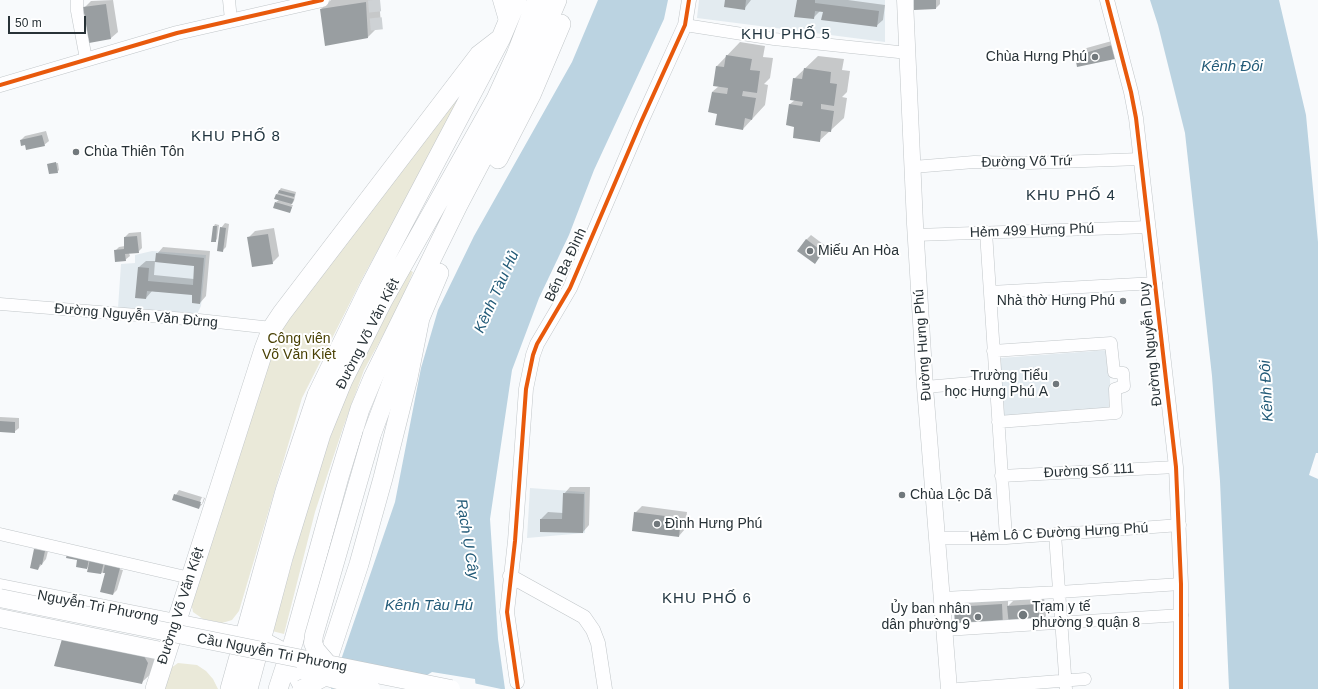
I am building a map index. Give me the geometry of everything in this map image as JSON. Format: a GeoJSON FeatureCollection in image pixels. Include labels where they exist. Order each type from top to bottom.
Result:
{"type":"FeatureCollection","features":[{"type":"Feature","properties":{"kind":"highway","name":"Đường Võ Văn Kiệt"},"geometry":{"type":"LineString","coordinates":[[248,689],[253,638],[287,484],[317,395],[369,288],[504,31],[517,0]]}},
{"type":"Feature","properties":{"kind":"highway","name":"Đường Võ Văn Kiệt"},"geometry":{"type":"LineString","coordinates":[[230,689],[253,638],[283,558],[320,434],[343,380],[383,300],[492,106],[516,55],[537,0]]}},
{"type":"Feature","properties":{"kind":"highway","name":"Đường Võ Văn Kiệt"},"geometry":{"type":"LineString","coordinates":[[278,689],[360,409],[382,358],[407,311],[458,205],[520,87],[557,0]]}},
{"type":"Feature","properties":{"kind":"highway"},"geometry":{"type":"LineString","coordinates":[[324,676],[359,564],[383,478],[408,378],[420,318],[445,258],[531,95],[570,0]]}},
{"type":"Feature","properties":{"kind":"highway","name":"Đường Võ Văn Kiệt"},"geometry":{"type":"LineString","coordinates":[[155,689],[261,355],[272,328],[479,55],[504,31]]}},
{"type":"Feature","properties":{"kind":"highway"},"geometry":{"type":"LineString","coordinates":[[445,258],[458,205]]}},
{"type":"Feature","properties":{"kind":"main road","name":"Đường Hưng Phú"},"geometry":{"type":"LineString","coordinates":[[905,0],[925,387],[943,598],[949,689]]}},
{"type":"Feature","properties":{"kind":"main road"},"geometry":{"type":"LineString","coordinates":[[303,689],[324,676],[320,656],[313,643],[318,621],[372,434],[407,340],[420,318]]}},
{"type":"Feature","properties":{"kind":"main road","name":"Nguyễn Tri Phương"},"geometry":{"type":"LineString","coordinates":[[0,588],[176,621],[253,638],[272,644],[287,660],[303,689]]}},
{"type":"Feature","properties":{"kind":"main road","name":"Cầu Nguyễn Tri Phương"},"geometry":{"type":"LineString","coordinates":[[0,598],[324,676],[371,689]]}},
{"type":"Feature","properties":{"kind":"main road","name":"Cầu Nguyễn Tri Phương"},"geometry":{"type":"LineString","coordinates":[[0,609],[324,676],[451,689]]}},
{"type":"Feature","properties":{"kind":"main road"},"geometry":{"type":"LineString","coordinates":[[139,646],[147,616]]}},
{"type":"Feature","properties":{"kind":"main road"},"geometry":{"type":"LineString","coordinates":[[0,618],[166,652]]}},
{"type":"Feature","properties":{"kind":"street"},"geometry":{"type":"LineString","coordinates":[[77,0],[77,11],[86,59]]}},
{"type":"Feature","properties":{"kind":"street"},"geometry":{"type":"LineString","coordinates":[[229,0],[231,20]]}},
{"type":"Feature","properties":{"kind":"street"},"geometry":{"type":"LineString","coordinates":[[0,85],[86,59],[231,20],[322,0]]}},
{"type":"Feature","properties":{"kind":"street"},"geometry":{"type":"LineString","coordinates":[[500,0],[504,31]]}},
{"type":"Feature","properties":{"kind":"street","name":"Bến Ba Đình"},"geometry":{"type":"LineString","coordinates":[[517,682],[507,612],[515,541],[526,389],[533,355],[537,344],[570,288],[641,122],[685,25],[689,0]]}},
{"type":"Feature","properties":{"kind":"street","name":"Đường Nguyễn Duy"},"geometry":{"type":"LineString","coordinates":[[1107,0],[1131,92],[1141,159],[1176,467],[1180,525],[1182,615],[1181,689]]}},
{"type":"Feature","properties":{"kind":"street"},"geometry":{"type":"LineString","coordinates":[[685,25],[774,39],[908,53]]}},
{"type":"Feature","properties":{"kind":"street","name":"Đường Võ Trứ"},"geometry":{"type":"LineString","coordinates":[[913,167],[974,162],[1029,163],[1141,159]]}},
{"type":"Feature","properties":{"kind":"street","name":"Hẻm 499 Hưng Phú"},"geometry":{"type":"LineString","coordinates":[[916,235],[1149,227]]}},
{"type":"Feature","properties":{"kind":"street"},"geometry":{"type":"LineString","coordinates":[[986,232],[1006,538]]}},
{"type":"Feature","properties":{"kind":"street"},"geometry":{"type":"LineString","coordinates":[[990,292],[1156,283]]}},
{"type":"Feature","properties":{"kind":"street","name":"Đường Nguyễn Văn Đừng"},"geometry":{"type":"LineString","coordinates":[[0,304],[199,320],[272,328]]}},
{"type":"Feature","properties":{"kind":"street"},"geometry":{"type":"LineString","coordinates":[[994,351],[1111,343],[1114,372],[1123,373],[1124,386],[1115,389],[1116,414],[998,422]]}},
{"type":"Feature","properties":{"kind":"street"},"geometry":{"type":"LineString","coordinates":[[925,387],[995,381]]}},
{"type":"Feature","properties":{"kind":"street","name":"Đường Số 111"},"geometry":{"type":"LineString","coordinates":[[1002,476],[1176,467]]}},
{"type":"Feature","properties":{"kind":"street","name":"Hẻm Lô C Đường Hưng Phú"},"geometry":{"type":"LineString","coordinates":[[938,538],[1006,538],[1180,525]]}},
{"type":"Feature","properties":{"kind":"street"},"geometry":{"type":"LineString","coordinates":[[0,534],[190,578]]}},
{"type":"Feature","properties":{"kind":"street"},"geometry":{"type":"LineString","coordinates":[[1055,534],[1066,685]]}},
{"type":"Feature","properties":{"kind":"street"},"geometry":{"type":"LineString","coordinates":[[510,576],[584,616],[593,630],[598,643],[605,689]]}},
{"type":"Feature","properties":{"kind":"street"},"geometry":{"type":"LineString","coordinates":[[943,598],[1181,584]]}},
{"type":"Feature","properties":{"kind":"street"},"geometry":{"type":"LineString","coordinates":[[945,630],[1182,615]]}},
{"type":"Feature","properties":{"kind":"street"},"geometry":{"type":"LineString","coordinates":[[958,689],[1066,685],[1086,679]]}},
{"type":"Feature","properties":{"kind":"shaded area"},"geometry":{"type":"Polygon","coordinates":[[[699,0],[885,0],[885,42],[697,18],[699,0]]]}},
{"type":"Feature","properties":{"kind":"shaded area"},"geometry":{"type":"Polygon","coordinates":[[[152,251],[206,255],[201,306],[197,314],[118,308],[121,264],[135,263],[135,255],[152,251]]]}},
{"type":"Feature","properties":{"kind":"shaded area","name":"Trường Tiểu học Hưng Phú A"},"geometry":{"type":"Polygon","coordinates":[[[1108,350],[1112,411],[1004,418],[1000,358],[1108,350]]]}},
{"type":"Feature","properties":{"kind":"shaded area"},"geometry":{"type":"Polygon","coordinates":[[[530,488],[585,492],[585,533],[527,538],[530,488]]]}},
{"type":"Feature","properties":{"kind":"green space","name":"Công viên Võ Văn Kiệt"},"geometry":{"type":"Polygon","coordinates":[[[478,70],[364,275],[302,398],[239,611],[232,620],[222,623],[203,619],[193,612],[191,602],[277,334],[478,70]]]}},
{"type":"Feature","properties":{"kind":"green space"},"geometry":{"type":"Polygon","coordinates":[[[408,269],[413,272],[399,306],[364,370],[343,428],[315,512],[284,634],[272,631],[320,466],[350,381],[408,269]]]}},
{"type":"Feature","properties":{"kind":"green space"},"geometry":{"type":"Polygon","coordinates":[[[178,663],[197,665],[206,671],[213,679],[218,689],[162,689],[171,668],[178,663]]]}},
{"type":"Feature","properties":{"kind":"water","name":"Kênh Tàu Hủ"},"geometry":{"type":"Polygon","coordinates":[[[598,0],[668,0],[664,19],[594,170],[569,235],[539,298],[512,370],[490,519],[498,639],[505,689],[476,689],[475,679],[432,672],[424,677],[331,689],[395,502],[421,368],[438,310],[474,236],[572,62],[598,0]]]}},
{"type":"Feature","properties":{"kind":"water","name":"Kênh Đôi"},"geometry":{"type":"Polygon","coordinates":[[[1150,0],[1279,0],[1306,115],[1318,242],[1318,453],[1316,453],[1309,475],[1318,479],[1318,689],[1229,689],[1220,481],[1212,376],[1185,133],[1158,25],[1150,0]]]}},
{"type":"Feature","properties":{"kind":"pier"},"geometry":{"type":"Polygon","coordinates":[[[473,683],[501,689],[474,689],[473,683]]]}},
{"type":"Feature","properties":{"kind":"building"},"geometry":{"type":"Polygon","coordinates":[[[725,0],[746,0],[745,10],[724,7],[725,0]]]}},
{"type":"Feature","properties":{"kind":"building"},"geometry":{"type":"Polygon","coordinates":[[[797,0],[815,0],[815,3],[879,11],[877,27],[821,20],[823,12],[815,11],[814,19],[794,17],[797,0]]]}},
{"type":"Feature","properties":{"kind":"building"},"geometry":{"type":"Polygon","coordinates":[[[914,0],[936,0],[936,9],[914,10],[914,0]]]}},
{"type":"Feature","properties":{"kind":"building"},"geometry":{"type":"Polygon","coordinates":[[[366,2],[368,38],[325,46],[320,9],[366,2]]]}},
{"type":"Feature","properties":{"kind":"building"},"geometry":{"type":"Polygon","coordinates":[[[106,4],[111,39],[89,43],[83,7],[106,4]]]}},
{"type":"Feature","properties":{"kind":"building","name":"Chùa Hưng Phú"},"geometry":{"type":"Polygon","coordinates":[[[1112,45],[1115,59],[1077,67],[1075,56],[1112,45]]]}},
{"type":"Feature","properties":{"kind":"building"},"geometry":{"type":"Polygon","coordinates":[[[726,55],[752,59],[750,70],[760,71],[757,93],[743,91],[742,96],[756,98],[752,120],[745,118],[743,130],[715,125],[717,114],[708,112],[712,92],[727,94],[728,88],[713,86],[716,66],[724,67],[726,55]]]}},
{"type":"Feature","properties":{"kind":"building"},"geometry":{"type":"Polygon","coordinates":[[[804,68],[831,72],[830,83],[837,84],[834,106],[821,104],[821,109],[834,111],[831,132],[821,131],[820,142],[793,138],[794,127],[786,125],[789,104],[802,106],[803,102],[790,100],[793,78],[802,79],[804,68]]]}},
{"type":"Feature","properties":{"kind":"building"},"geometry":{"type":"Polygon","coordinates":[[[42,135],[45,146],[26,150],[25,145],[21,146],[20,140],[42,135]]]}},
{"type":"Feature","properties":{"kind":"building"},"geometry":{"type":"Polygon","coordinates":[[[56,162],[58,173],[49,174],[47,164],[56,162]]]}},
{"type":"Feature","properties":{"kind":"building"},"geometry":{"type":"Polygon","coordinates":[[[279,190],[295,194],[294,197],[278,193],[279,190]]]}},
{"type":"Feature","properties":{"kind":"building"},"geometry":{"type":"Polygon","coordinates":[[[276,194],[294,199],[292,204],[274,199],[276,194]]]}},
{"type":"Feature","properties":{"kind":"building"},"geometry":{"type":"Polygon","coordinates":[[[275,202],[292,207],[290,213],[273,208],[275,202]]]}},
{"type":"Feature","properties":{"kind":"building"},"geometry":{"type":"Polygon","coordinates":[[[213,226],[217,226],[216,242],[211,242],[213,226]]]}},
{"type":"Feature","properties":{"kind":"building"},"geometry":{"type":"Polygon","coordinates":[[[220,227],[226,228],[223,252],[217,251],[220,227]]]}},
{"type":"Feature","properties":{"kind":"building"},"geometry":{"type":"Polygon","coordinates":[[[268,234],[273,264],[252,267],[247,237],[268,234]]]}},
{"type":"Feature","properties":{"kind":"building"},"geometry":{"type":"Polygon","coordinates":[[[137,236],[139,253],[125,254],[126,261],[115,262],[114,250],[124,249],[124,237],[137,236]]]}},
{"type":"Feature","properties":{"kind":"building","name":"Miếu An Hòa"},"geometry":{"type":"Polygon","coordinates":[[[806,239],[823,252],[815,264],[797,251],[806,239]]]}},
{"type":"Feature","properties":{"kind":"building"},"geometry":{"type":"Polygon","coordinates":[[[156,253],[204,258],[200,304],[192,303],[192,295],[147,291],[146,299],[135,298],[138,267],[149,268],[148,281],[193,285],[194,266],[155,262],[156,253]]]}},
{"type":"Feature","properties":{"kind":"building"},"geometry":{"type":"Polygon","coordinates":[[[0,421],[15,422],[15,433],[0,432],[0,421]]]}},
{"type":"Feature","properties":{"kind":"building"},"geometry":{"type":"Polygon","coordinates":[[[563,493],[584,494],[583,533],[540,532],[540,519],[562,519],[563,493]]]}},
{"type":"Feature","properties":{"kind":"building"},"geometry":{"type":"Polygon","coordinates":[[[174,494],[201,502],[199,509],[172,500],[174,494]]]}},
{"type":"Feature","properties":{"kind":"building","name":"Đình Hưng Phú"},"geometry":{"type":"Polygon","coordinates":[[[634,512],[681,518],[679,537],[632,531],[634,512]]]}},
{"type":"Feature","properties":{"kind":"building"},"geometry":{"type":"Polygon","coordinates":[[[34,549],[45,551],[42,565],[40,564],[38,570],[30,568],[34,549]]]}},
{"type":"Feature","properties":{"kind":"building"},"geometry":{"type":"Polygon","coordinates":[[[67,554],[89,559],[87,569],[76,567],[77,560],[66,558],[67,554]]]}},
{"type":"Feature","properties":{"kind":"building"},"geometry":{"type":"Polygon","coordinates":[[[90,559],[104,562],[101,574],[87,572],[90,559]]]}},
{"type":"Feature","properties":{"kind":"building"},"geometry":{"type":"Polygon","coordinates":[[[105,564],[120,568],[113,595],[100,592],[105,573],[103,573],[105,564]]]}},
{"type":"Feature","properties":{"kind":"building","name":"Ủy ban nhân dân phường 9"},"geometry":{"type":"Polygon","coordinates":[[[1002,604],[1003,626],[955,628],[954,607],[1002,604]]]}},
{"type":"Feature","properties":{"kind":"building","name":"Trạm y tế phường 9 quận 8"},"geometry":{"type":"Polygon","coordinates":[[[1038,604],[1040,624],[1009,626],[1007,606],[1038,604]]]}},
{"type":"Feature","properties":{"kind":"building"},"geometry":{"type":"Polygon","coordinates":[[[62,639],[144,656],[148,663],[142,684],[54,666],[62,639]]]}},
{"type":"Feature","properties":{"kind":"tunnel"},"geometry":{"type":"LineString","coordinates":[[374,0],[377,31]]}},
{"type":"Feature","properties":{"kind":"cycle path"},"geometry":{"type":"LineString","coordinates":[[0,85],[177,33],[322,0]]}},
{"type":"Feature","properties":{"kind":"cycle path"},"geometry":{"type":"LineString","coordinates":[[518,689],[507,612],[515,541],[526,389],[533,355],[537,344],[570,288],[641,122],[685,25],[689,0]]}},
{"type":"Feature","properties":{"kind":"cycle path"},"geometry":{"type":"LineString","coordinates":[[1107,0],[1131,92],[1136,118],[1176,467],[1181,584],[1181,689]]}},
{"type":"Feature","properties":{"kind":"place","name":"Chùa Hưng Phú"},"geometry":{"type":"Point","coordinates":[1095,57]}},
{"type":"Feature","properties":{"kind":"place","name":"Chùa Thiên Tôn"},"geometry":{"type":"Point","coordinates":[76,152]}},
{"type":"Feature","properties":{"kind":"place","name":"Miếu An Hòa"},"geometry":{"type":"Point","coordinates":[810,251]}},
{"type":"Feature","properties":{"kind":"place","name":"Nhà thờ Hưng Phú"},"geometry":{"type":"Point","coordinates":[1123,301]}},
{"type":"Feature","properties":{"kind":"place","name":"Trường Tiểu học Hưng Phú A"},"geometry":{"type":"Point","coordinates":[1056,384]}},
{"type":"Feature","properties":{"kind":"place","name":"Chùa Lộc Dã"},"geometry":{"type":"Point","coordinates":[902,495]}},
{"type":"Feature","properties":{"kind":"place","name":"Đình Hưng Phú"},"geometry":{"type":"Point","coordinates":[657,524]}},
{"type":"Feature","properties":{"kind":"place","name":"Trạm y tế phường 9 quận 8"},"geometry":{"type":"Point","coordinates":[1023,615]}},
{"type":"Feature","properties":{"kind":"place","name":"Ủy ban nhân dân phường 9"},"geometry":{"type":"Point","coordinates":[978,617]}},
{"type":"Feature","properties":{"kind":"district","name":"KHU PHỐ 5"},"geometry":{"type":"Point","coordinates":[786,35]}},
{"type":"Feature","properties":{"kind":"district","name":"KHU PHỐ 8"},"geometry":{"type":"Point","coordinates":[236,137]}},
{"type":"Feature","properties":{"kind":"district","name":"KHU PHỐ 4"},"geometry":{"type":"Point","coordinates":[1071,196]}},
{"type":"Feature","properties":{"kind":"district","name":"KHU PHỐ 6"},"geometry":{"type":"Point","coordinates":[707,599]}},
{"type":"Feature","properties":{"kind":"water label","name":"Rạch Ụ Cây"},"geometry":{"type":"Point","coordinates":[467,539]}}]}
